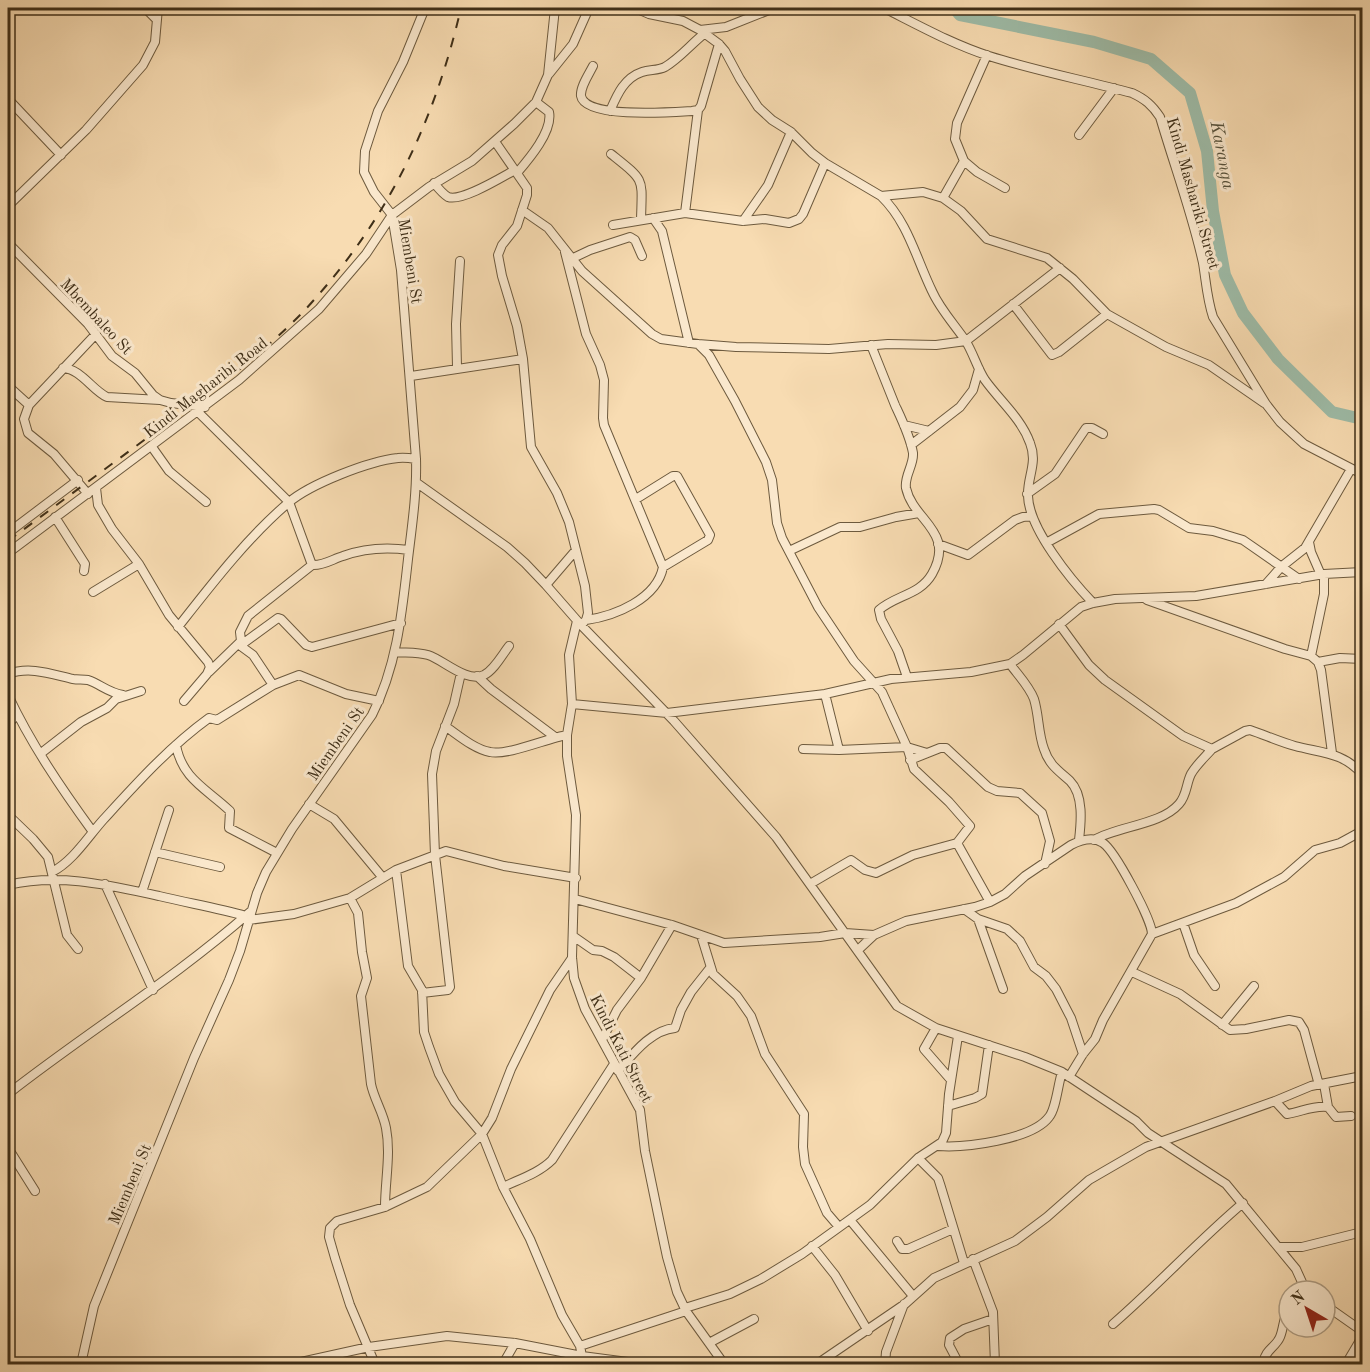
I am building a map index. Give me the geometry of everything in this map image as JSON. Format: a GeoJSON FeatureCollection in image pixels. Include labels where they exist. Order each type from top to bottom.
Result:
{"type":"FeatureCollection","features":[{"type":"Feature","properties":{"kind":"street"},"geometry":{"type":"LineString","coordinates":[[145,8],[156,19]]}},
{"type":"Feature","properties":{"kind":"street"},"geometry":{"type":"LineString","coordinates":[[8,206],[86,130],[143,65],[155,42],[158,8]]}},
{"type":"Feature","properties":{"kind":"street","name":"Miembeni St"},"geometry":{"type":"LineString","coordinates":[[81,1365],[94,1306],[105,1276],[229,980],[248,915],[257,893],[277,854],[309,804],[372,715],[395,652],[401,623],[417,483],[411,376],[401,270],[392,215],[364,172],[366,151],[378,111],[403,62],[425,8]]}},
{"type":"Feature","properties":{"kind":"street"},"geometry":{"type":"LineString","coordinates":[[548,75],[555,8]]}},
{"type":"Feature","properties":{"kind":"street"},"geometry":{"type":"LineString","coordinates":[[434,183],[447,196],[453,198],[516,172],[537,147],[550,120],[549,112],[536,102],[548,75],[573,45],[589,8]]}},
{"type":"Feature","properties":{"kind":"street"},"geometry":{"type":"LineString","coordinates":[[635,8],[649,14],[683,21],[719,44],[758,107],[772,120],[791,132],[825,163],[881,196],[897,214],[916,250],[932,292],[966,341],[990,387],[1017,419],[1030,443],[1033,470],[1027,494],[1032,516],[1046,543],[1078,587],[1094,603]]}},
{"type":"Feature","properties":{"kind":"street"},"geometry":{"type":"LineString","coordinates":[[610,111],[621,88],[632,78],[642,72],[658,70],[667,65],[703,32],[726,27],[774,8]]}},
{"type":"Feature","properties":{"kind":"street","name":"Kindi Mashariki Street"},"geometry":{"type":"LineString","coordinates":[[884,8],[944,39],[987,56],[1114,88],[1145,99],[1160,117],[1203,264],[1208,302],[1213,317],[1266,404],[1280,422],[1304,444],[1362,474]]}},
{"type":"Feature","properties":{"kind":"street"},"geometry":{"type":"LineString","coordinates":[[684,213],[698,110],[711,78],[719,44]]}},
{"type":"Feature","properties":{"kind":"street"},"geometry":{"type":"LineString","coordinates":[[987,56],[957,123],[955,139],[964,161],[977,172],[1005,188]]}},
{"type":"Feature","properties":{"kind":"street"},"geometry":{"type":"LineString","coordinates":[[592,66],[581,94],[582,99],[594,108],[651,113],[698,110]]}},
{"type":"Feature","properties":{"kind":"street"},"geometry":{"type":"LineString","coordinates":[[1079,135],[1114,88]]}},
{"type":"Feature","properties":{"kind":"street"},"geometry":{"type":"LineString","coordinates":[[8,99],[61,155]]}},
{"type":"Feature","properties":{"kind":"street","name":"Kindi Magharibi Road"},"geometry":{"type":"LineString","coordinates":[[8,553],[202,409],[270,353],[319,309],[366,255],[392,215],[434,183],[472,161],[496,143],[536,102]]}},
{"type":"Feature","properties":{"kind":"street"},"geometry":{"type":"LineString","coordinates":[[743,221],[768,185],[791,132]]}},
{"type":"Feature","properties":{"kind":"street"},"geometry":{"type":"LineString","coordinates":[[496,143],[528,191],[522,210],[548,228],[572,259],[652,334],[661,339],[736,347],[829,349],[871,345],[936,345],[966,341],[1060,268]]}},
{"type":"Feature","properties":{"kind":"street"},"geometry":{"type":"LineString","coordinates":[[611,154],[640,179],[642,186],[641,220]]}},
{"type":"Feature","properties":{"kind":"street"},"geometry":{"type":"LineString","coordinates":[[943,198],[964,161]]}},
{"type":"Feature","properties":{"kind":"street"},"geometry":{"type":"LineString","coordinates":[[613,225],[684,213],[743,221],[765,219],[789,223],[799,219],[803,214],[825,163]]}},
{"type":"Feature","properties":{"kind":"street"},"geometry":{"type":"LineString","coordinates":[[881,196],[903,192],[923,192],[943,198],[962,210],[987,239],[1047,258],[1107,314],[1166,347],[1209,365],[1266,404]]}},
{"type":"Feature","properties":{"kind":"street","name":"Kindi Kati Street"},"geometry":{"type":"LineString","coordinates":[[522,210],[517,226],[502,245],[498,255],[517,326],[531,447],[557,493],[569,522],[588,613],[581,622],[569,655],[572,704],[567,735],[567,756],[576,815],[572,957],[574,978],[578,992],[640,1110],[645,1151],[667,1257],[677,1292],[724,1364]]}},
{"type":"Feature","properties":{"kind":"street"},"geometry":{"type":"LineString","coordinates":[[654,218],[662,231],[694,344],[708,355],[720,373],[766,462],[772,480],[777,523],[818,607],[854,661],[882,692],[917,773],[971,826],[957,843],[913,855],[876,873],[865,870],[850,860],[810,884]]}},
{"type":"Feature","properties":{"kind":"street"},"geometry":{"type":"LineString","coordinates":[[572,259],[590,250],[630,237],[635,240],[642,256]]}},
{"type":"Feature","properties":{"kind":"street","name":"Mbembaleo St"},"geometry":{"type":"LineString","coordinates":[[8,243],[96,334],[112,356],[135,373],[160,400]]}},
{"type":"Feature","properties":{"kind":"street"},"geometry":{"type":"LineString","coordinates":[[564,248],[586,334],[604,380],[604,425],[663,567],[661,576],[643,596],[613,615],[581,622]]}},
{"type":"Feature","properties":{"kind":"street"},"geometry":{"type":"LineString","coordinates":[[457,367],[456,324],[460,261]]}},
{"type":"Feature","properties":{"kind":"street"},"geometry":{"type":"LineString","coordinates":[[1013,304],[1052,355],[1107,314]]}},
{"type":"Feature","properties":{"kind":"street"},"geometry":{"type":"LineString","coordinates":[[88,494],[51,451],[28,433],[24,419],[29,405],[96,334]]}},
{"type":"Feature","properties":{"kind":"street"},"geometry":{"type":"LineString","coordinates":[[871,345],[911,445],[913,460],[905,486],[919,513],[933,529],[938,544],[936,564],[932,575],[924,584],[916,591],[879,610],[907,677]]}},
{"type":"Feature","properties":{"kind":"street"},"geometry":{"type":"LineString","coordinates":[[411,376],[457,367],[522,359]]}},
{"type":"Feature","properties":{"kind":"street"},"geometry":{"type":"LineString","coordinates":[[63,368],[69,368],[107,397],[160,400],[202,409],[289,502],[312,565]]}},
{"type":"Feature","properties":{"kind":"street"},"geometry":{"type":"LineString","coordinates":[[911,445],[960,408],[969,398],[979,369]]}},
{"type":"Feature","properties":{"kind":"street"},"geometry":{"type":"LineString","coordinates":[[8,386],[29,405]]}},
{"type":"Feature","properties":{"kind":"street"},"geometry":{"type":"LineString","coordinates":[[904,425],[929,431]]}},
{"type":"Feature","properties":{"kind":"street"},"geometry":{"type":"LineString","coordinates":[[1027,494],[1055,474],[1086,428],[1092,428],[1103,434]]}},
{"type":"Feature","properties":{"kind":"street"},"geometry":{"type":"LineString","coordinates":[[152,447],[169,471],[206,502]]}},
{"type":"Feature","properties":{"kind":"street"},"geometry":{"type":"LineString","coordinates":[[178,627],[258,532],[289,502],[311,489],[361,468],[399,458],[416,459]]}},
{"type":"Feature","properties":{"kind":"street"},"geometry":{"type":"LineString","coordinates":[[1266,584],[1281,567],[1300,554],[1309,542],[1351,469]]}},
{"type":"Feature","properties":{"kind":"street"},"geometry":{"type":"LineString","coordinates":[[636,499],[673,476],[677,476],[710,535],[703,543],[663,567]]}},
{"type":"Feature","properties":{"kind":"street"},"geometry":{"type":"LineString","coordinates":[[8,533],[78,480]]}},
{"type":"Feature","properties":{"kind":"street"},"geometry":{"type":"LineString","coordinates":[[417,483],[507,547],[667,713],[776,837],[897,1006],[936,1028],[989,1045],[1065,1075],[1136,1121],[1148,1133],[1226,1184],[1296,1269],[1301,1279]]}},
{"type":"Feature","properties":{"kind":"street"},"geometry":{"type":"LineString","coordinates":[[96,488],[96,499],[102,512],[123,545],[139,564],[168,615],[208,662],[210,668],[208,673]]}},
{"type":"Feature","properties":{"kind":"street"},"geometry":{"type":"LineString","coordinates":[[1046,543],[1100,514],[1154,509],[1189,528],[1214,531],[1243,540],[1299,579]]}},
{"type":"Feature","properties":{"kind":"street"},"geometry":{"type":"LineString","coordinates":[[789,551],[840,527],[861,527],[919,513]]}},
{"type":"Feature","properties":{"kind":"street"},"geometry":{"type":"LineString","coordinates":[[938,544],[968,555],[1015,520],[1023,516],[1032,516]]}},
{"type":"Feature","properties":{"kind":"street"},"geometry":{"type":"LineString","coordinates":[[55,517],[83,561],[84,571]]}},
{"type":"Feature","properties":{"kind":"street"},"geometry":{"type":"LineString","coordinates":[[1309,542],[1323,574],[1324,594],[1311,656]]}},
{"type":"Feature","properties":{"kind":"street"},"geometry":{"type":"LineString","coordinates":[[240,645],[242,640],[240,632],[248,616],[312,565],[321,565],[343,556],[376,548],[409,549]]}},
{"type":"Feature","properties":{"kind":"street"},"geometry":{"type":"LineString","coordinates":[[546,585],[576,550]]}},
{"type":"Feature","properties":{"kind":"street"},"geometry":{"type":"LineString","coordinates":[[93,592],[139,564]]}},
{"type":"Feature","properties":{"kind":"street"},"geometry":{"type":"LineString","coordinates":[[572,704],[667,713],[825,694],[874,682],[907,677],[972,672],[1010,664],[1081,608],[1094,603],[1115,599],[1196,596],[1323,574],[1362,572]]}},
{"type":"Feature","properties":{"kind":"street"},"geometry":{"type":"LineString","coordinates":[[1143,598],[1285,649],[1311,656],[1318,662],[1322,680],[1332,753]]}},
{"type":"Feature","properties":{"kind":"street"},"geometry":{"type":"LineString","coordinates":[[184,701],[208,673],[240,645],[278,618],[306,645],[312,647],[401,623]]}},
{"type":"Feature","properties":{"kind":"street"},"geometry":{"type":"LineString","coordinates":[[1059,624],[1089,665],[1105,680],[1183,736],[1212,749]]}},
{"type":"Feature","properties":{"kind":"street"},"geometry":{"type":"LineString","coordinates":[[240,645],[253,655],[273,685]]}},
{"type":"Feature","properties":{"kind":"street"},"geometry":{"type":"LineString","coordinates":[[395,652],[427,655],[461,673],[477,676],[490,670],[508,646]]}},
{"type":"Feature","properties":{"kind":"street"},"geometry":{"type":"LineString","coordinates":[[1318,662],[1340,658],[1362,659]]}},
{"type":"Feature","properties":{"kind":"street"},"geometry":{"type":"LineString","coordinates":[[1010,664],[1026,684],[1035,701],[1044,749],[1049,761],[1076,791],[1081,819],[1079,840]]}},
{"type":"Feature","properties":{"kind":"street"},"geometry":{"type":"LineString","coordinates":[[8,674],[30,670],[87,680],[108,692],[123,695],[141,691]]}},
{"type":"Feature","properties":{"kind":"street"},"geometry":{"type":"LineString","coordinates":[[422,993],[448,990],[450,987],[435,855],[432,774],[436,751],[454,704],[461,673]]}},
{"type":"Feature","properties":{"kind":"street"},"geometry":{"type":"LineString","coordinates":[[52,876],[176,745],[209,718],[218,720],[273,685],[295,676],[303,676],[346,694],[379,701]]}},
{"type":"Feature","properties":{"kind":"street"},"geometry":{"type":"LineString","coordinates":[[477,676],[490,689],[555,737]]}},
{"type":"Feature","properties":{"kind":"street"},"geometry":{"type":"LineString","coordinates":[[825,694],[839,750]]}},
{"type":"Feature","properties":{"kind":"street"},"geometry":{"type":"LineString","coordinates":[[8,695],[17,716],[40,754],[70,802],[93,832]]}},
{"type":"Feature","properties":{"kind":"street"},"geometry":{"type":"LineString","coordinates":[[40,754],[81,722],[107,708],[123,695]]}},
{"type":"Feature","properties":{"kind":"street"},"geometry":{"type":"LineString","coordinates":[[8,724],[17,716]]}},
{"type":"Feature","properties":{"kind":"street"},"geometry":{"type":"LineString","coordinates":[[445,726],[489,752],[505,751],[567,735]]}},
{"type":"Feature","properties":{"kind":"street"},"geometry":{"type":"LineString","coordinates":[[1095,840],[1106,833],[1171,811],[1185,795],[1192,773],[1212,749],[1248,730],[1296,746],[1332,753],[1348,762],[1362,774]]}},
{"type":"Feature","properties":{"kind":"street"},"geometry":{"type":"LineString","coordinates":[[176,745],[180,761],[190,774],[203,789],[230,811],[229,828],[277,854]]}},
{"type":"Feature","properties":{"kind":"street"},"geometry":{"type":"LineString","coordinates":[[803,749],[907,747],[927,753]]}},
{"type":"Feature","properties":{"kind":"street"},"geometry":{"type":"LineString","coordinates":[[910,760],[946,748],[988,787],[997,791],[1020,793],[1042,813],[1050,841],[1045,864]]}},
{"type":"Feature","properties":{"kind":"street"},"geometry":{"type":"LineString","coordinates":[[309,804],[334,819],[383,878]]}},
{"type":"Feature","properties":{"kind":"street"},"geometry":{"type":"LineString","coordinates":[[142,892],[169,810]]}},
{"type":"Feature","properties":{"kind":"street"},"geometry":{"type":"LineString","coordinates":[[8,815],[48,856],[67,935],[78,949]]}},
{"type":"Feature","properties":{"kind":"street"},"geometry":{"type":"LineString","coordinates":[[1152,934],[1236,903],[1284,877],[1315,850],[1340,843],[1362,831]]}},
{"type":"Feature","properties":{"kind":"street"},"geometry":{"type":"LineString","coordinates":[[858,950],[874,935],[906,921],[987,904],[1005,894],[1025,876],[1079,840],[1095,840],[1105,844],[1150,921],[1152,934],[1103,1020],[1095,1039],[1065,1075],[1048,1119],[1035,1128],[982,1144],[938,1146]]}},
{"type":"Feature","properties":{"kind":"street"},"geometry":{"type":"LineString","coordinates":[[957,843],[987,904],[982,921],[1003,989]]}},
{"type":"Feature","properties":{"kind":"street"},"geometry":{"type":"LineString","coordinates":[[8,885],[52,876],[105,884],[248,915],[285,916],[350,898],[396,870],[450,851],[504,866],[576,878]]}},
{"type":"Feature","properties":{"kind":"street"},"geometry":{"type":"LineString","coordinates":[[155,852],[220,867]]}},
{"type":"Feature","properties":{"kind":"street"},"geometry":{"type":"LineString","coordinates":[[396,870],[408,966],[422,993],[424,1032],[439,1074],[455,1102],[482,1134],[503,1186],[530,1239],[561,1315],[580,1346],[582,1356]]}},
{"type":"Feature","properties":{"kind":"street"},"geometry":{"type":"LineString","coordinates":[[105,884],[153,990]]}},
{"type":"Feature","properties":{"kind":"street"},"geometry":{"type":"LineString","coordinates":[[350,898],[358,913],[362,952],[368,978],[361,996],[372,1093],[382,1112],[388,1140],[385,1207]]}},
{"type":"Feature","properties":{"kind":"street"},"geometry":{"type":"LineString","coordinates":[[575,899],[672,925],[724,943],[820,937],[845,933],[874,935]]}},
{"type":"Feature","properties":{"kind":"street"},"geometry":{"type":"LineString","coordinates":[[964,909],[982,921],[1001,926],[1020,941],[1034,967],[1052,983],[1071,1018],[1083,1054]]}},
{"type":"Feature","properties":{"kind":"street"},"geometry":{"type":"LineString","coordinates":[[8,1092],[153,990],[248,915]]}},
{"type":"Feature","properties":{"kind":"street"},"geometry":{"type":"LineString","coordinates":[[1183,923],[1199,965],[1215,986]]}},
{"type":"Feature","properties":{"kind":"street"},"geometry":{"type":"LineString","coordinates":[[602,1040],[618,1010],[641,978],[672,925]]}},
{"type":"Feature","properties":{"kind":"street"},"geometry":{"type":"LineString","coordinates":[[701,935],[716,978],[737,996],[751,1016],[765,1054],[804,1114],[805,1164],[827,1213],[839,1227]]}},
{"type":"Feature","properties":{"kind":"street"},"geometry":{"type":"LineString","coordinates":[[573,936],[593,950],[602,951],[614,957],[641,978]]}},
{"type":"Feature","properties":{"kind":"street"},"geometry":{"type":"LineString","coordinates":[[375,1365],[350,1305],[329,1231],[337,1221],[385,1207],[427,1187],[482,1134],[492,1118],[511,1069],[550,990],[572,957]]}},
{"type":"Feature","properties":{"kind":"street"},"geometry":{"type":"LineString","coordinates":[[503,1186],[546,1166],[552,1160],[616,1068],[659,1032],[675,1028],[681,1010],[691,992],[711,968]]}},
{"type":"Feature","properties":{"kind":"street"},"geometry":{"type":"LineString","coordinates":[[1132,972],[1180,994],[1222,1025],[1235,1031],[1282,1021],[1299,1022],[1304,1030],[1327,1097],[1328,1107],[1336,1117],[1351,1116]]}},
{"type":"Feature","properties":{"kind":"street"},"geometry":{"type":"LineString","coordinates":[[1222,1025],[1254,986]]}},
{"type":"Feature","properties":{"kind":"street"},"geometry":{"type":"LineString","coordinates":[[936,1028],[924,1049],[951,1080]]}},
{"type":"Feature","properties":{"kind":"street"},"geometry":{"type":"LineString","coordinates":[[580,1346],[730,1294],[761,1279],[850,1220],[894,1184],[918,1158],[938,1146],[946,1133],[958,1036]]}},
{"type":"Feature","properties":{"kind":"street"},"geometry":{"type":"LineString","coordinates":[[948,1106],[982,1094],[989,1045]]}},
{"type":"Feature","properties":{"kind":"street"},"geometry":{"type":"LineString","coordinates":[[817,1365],[868,1331],[934,1278],[1015,1241],[1103,1171],[1146,1147],[1301,1090],[1362,1076]]}},
{"type":"Feature","properties":{"kind":"street"},"geometry":{"type":"LineString","coordinates":[[1327,1097],[1338,1082]]}},
{"type":"Feature","properties":{"kind":"street"},"geometry":{"type":"LineString","coordinates":[[1275,1101],[1287,1114],[1307,1108],[1328,1107]]}},
{"type":"Feature","properties":{"kind":"street"},"geometry":{"type":"LineString","coordinates":[[8,1148],[35,1191]]}},
{"type":"Feature","properties":{"kind":"street"},"geometry":{"type":"LineString","coordinates":[[918,1158],[938,1178],[964,1263]]}},
{"type":"Feature","properties":{"kind":"street"},"geometry":{"type":"LineString","coordinates":[[1113,1324],[1243,1203]]}},
{"type":"Feature","properties":{"kind":"street"},"geometry":{"type":"LineString","coordinates":[[850,1220],[913,1296]]}},
{"type":"Feature","properties":{"kind":"street"},"geometry":{"type":"LineString","coordinates":[[897,1241],[902,1249],[906,1250],[954,1229]]}},
{"type":"Feature","properties":{"kind":"street"},"geometry":{"type":"LineString","coordinates":[[1278,1247],[1302,1247],[1362,1232]]}},
{"type":"Feature","properties":{"kind":"street"},"geometry":{"type":"LineString","coordinates":[[812,1246],[835,1275],[868,1331]]}},
{"type":"Feature","properties":{"kind":"street"},"geometry":{"type":"LineString","coordinates":[[973,1259],[993,1312],[995,1365]]}},
{"type":"Feature","properties":{"kind":"street"},"geometry":{"type":"LineString","coordinates":[[885,1365],[886,1352],[904,1304]]}},
{"type":"Feature","properties":{"kind":"street"},"geometry":{"type":"LineString","coordinates":[[1337,1313],[1362,1331]]}},
{"type":"Feature","properties":{"kind":"street"},"geometry":{"type":"LineString","coordinates":[[709,1343],[754,1319]]}},
{"type":"Feature","properties":{"kind":"street"},"geometry":{"type":"LineString","coordinates":[[959,1365],[949,1345],[951,1338],[964,1329],[993,1319]]}},
{"type":"Feature","properties":{"kind":"street"},"geometry":{"type":"LineString","coordinates":[[292,1365],[369,1347],[447,1336],[515,1343],[643,1365]]}},
{"type":"Feature","properties":{"kind":"street"},"geometry":{"type":"LineString","coordinates":[[1346,1365],[1362,1337]]}},
{"type":"Feature","properties":{"kind":"street"},"geometry":{"type":"LineString","coordinates":[[1266,1365],[1265,1354],[1278,1339]]}},
{"type":"Feature","properties":{"kind":"street"},"geometry":{"type":"LineString","coordinates":[[503,1365],[515,1343]]}},
{"type":"Feature","properties":{"kind":"waterway","name":"Karanga"},"geometry":{"type":"LineString","coordinates":[[954,8],[960,15],[1094,42],[1151,59],[1190,93],[1207,151],[1213,211],[1225,275],[1243,313],[1278,359],[1332,412],[1362,419]]}},
{"type":"Feature","properties":{"kind":"railway"},"geometry":{"type":"LineString","coordinates":[[8,541],[244,366],[313,301],[365,235],[406,164],[438,89],[461,8]]}}]}
